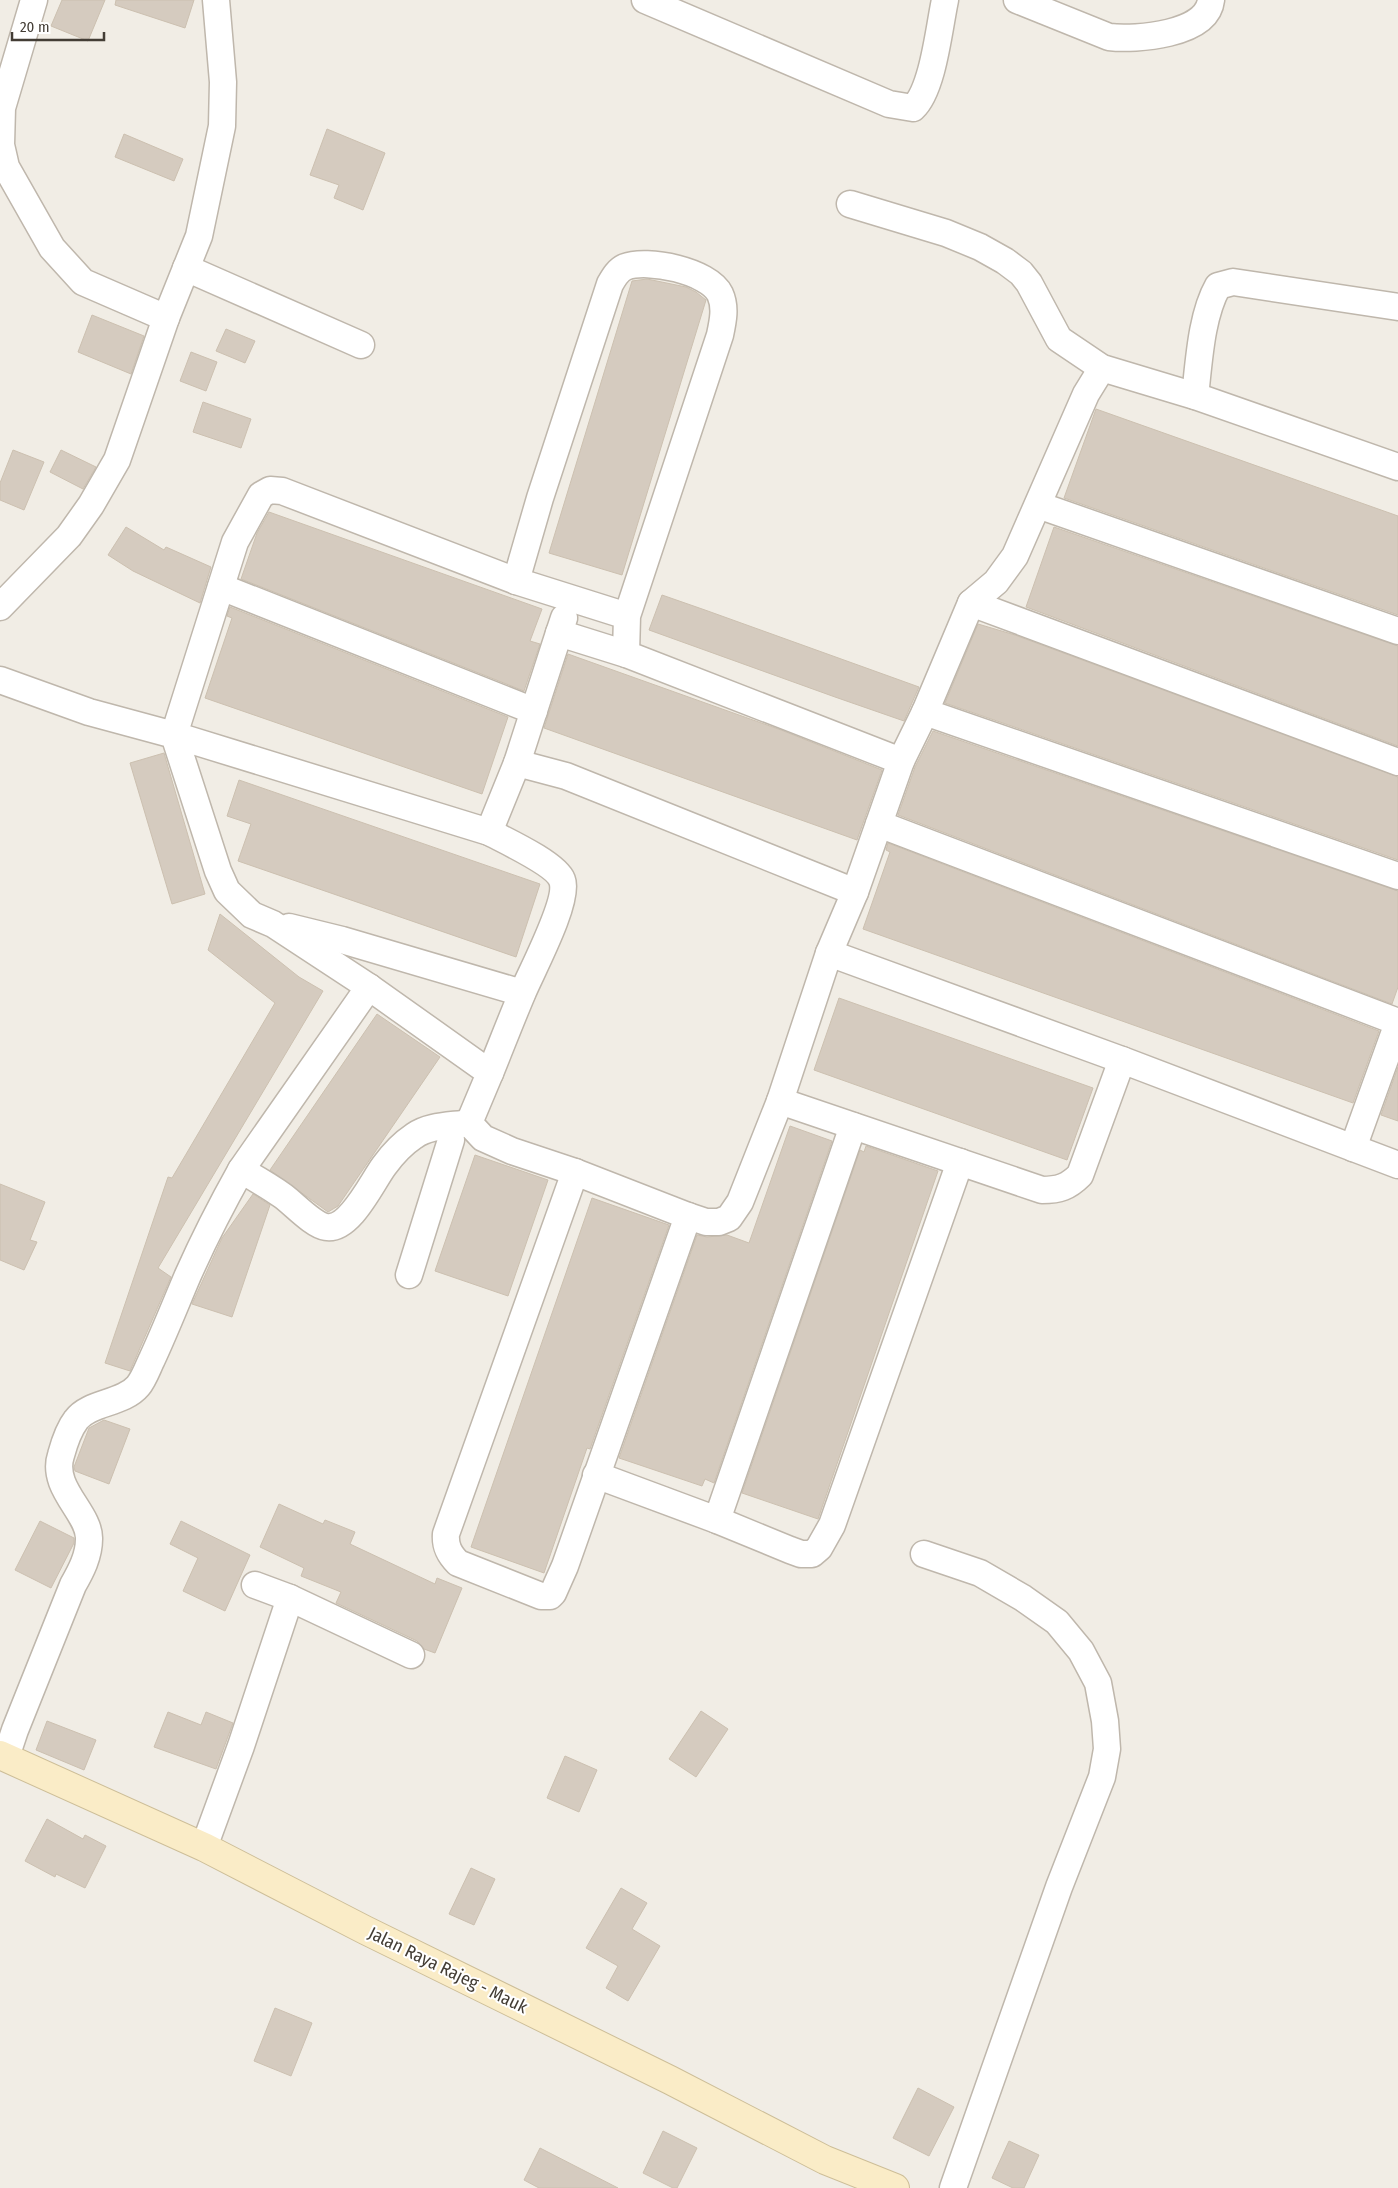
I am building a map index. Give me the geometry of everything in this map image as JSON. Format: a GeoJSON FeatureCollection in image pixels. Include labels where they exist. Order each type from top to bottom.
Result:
{"type":"FeatureCollection","features":[{"type":"Feature","properties":{"kind":"main road","name":"Jalan Raya Rajeg - Mauk"},"geometry":{"type":"LineString","coordinates":[[3,1756],[204,1846],[366,1930],[670,2080],[825,2160],[896,2188]]}},
{"type":"Feature","properties":{"kind":"street"},"geometry":{"type":"LineString","coordinates":[[34,0],[2,108],[0,145],[6,166],[52,248],[83,282],[166,318]]}},
{"type":"Feature","properties":{"kind":"street"},"geometry":{"type":"LineString","coordinates":[[0,607],[68,536],[91,505],[118,460],[166,318],[199,236],[222,126],[223,82],[216,0]]}},
{"type":"Feature","properties":{"kind":"street"},"geometry":{"type":"LineString","coordinates":[[645,0],[889,104],[913,108],[920,102],[929,79],[945,0]]}},
{"type":"Feature","properties":{"kind":"street"},"geometry":{"type":"LineString","coordinates":[[1017,0],[1109,37],[1121,39],[1155,37],[1182,28],[1201,19],[1210,6],[1211,0]]}},
{"type":"Feature","properties":{"kind":"street"},"geometry":{"type":"LineString","coordinates":[[850,204],[946,233],[980,246],[1005,260],[1022,273],[1029,283],[1058,339],[1102,368],[1196,396],[1398,466]]}},
{"type":"Feature","properties":{"kind":"street"},"geometry":{"type":"LineString","coordinates":[[516,582],[540,498],[610,284],[616,274],[623,268],[635,264],[655,264],[693,274],[709,281],[719,292],[724,304],[720,335],[627,616],[626,654]]}},
{"type":"Feature","properties":{"kind":"street"},"geometry":{"type":"LineString","coordinates":[[186,268],[361,345]]}},
{"type":"Feature","properties":{"kind":"street"},"geometry":{"type":"LineString","coordinates":[[1196,396],[1198,364],[1208,312],[1212,297],[1218,286],[1233,282],[1398,307]]}},
{"type":"Feature","properties":{"kind":"street"},"geometry":{"type":"LineString","coordinates":[[241,1170],[285,1198],[317,1223],[326,1227],[335,1226],[352,1213],[384,1166],[401,1146],[415,1135],[430,1128],[458,1125],[512,1152],[575,1172],[688,1216],[706,1222],[719,1222],[729,1218],[740,1202],[780,1101],[829,953],[856,892],[901,761],[925,712],[971,604],[996,582],[1015,556],[1086,394],[1102,368]]}},
{"type":"Feature","properties":{"kind":"street"},"geometry":{"type":"LineString","coordinates":[[490,1072],[369,987],[273,924],[252,915],[227,891],[218,871],[174,735],[235,542],[261,495],[270,490],[282,491],[516,582],[627,616]]}},
{"type":"Feature","properties":{"kind":"street"},"geometry":{"type":"LineString","coordinates":[[1038,505],[1398,631]]}},
{"type":"Feature","properties":{"kind":"street"},"geometry":{"type":"LineString","coordinates":[[221,587],[534,711]]}},
{"type":"Feature","properties":{"kind":"street"},"geometry":{"type":"LineString","coordinates":[[490,832],[517,763],[570,598]]}},
{"type":"Feature","properties":{"kind":"street"},"geometry":{"type":"LineString","coordinates":[[971,604],[1398,762]]}},
{"type":"Feature","properties":{"kind":"street"},"geometry":{"type":"LineString","coordinates":[[559,633],[626,654],[901,761]]}},
{"type":"Feature","properties":{"kind":"street"},"geometry":{"type":"LineString","coordinates":[[0,680],[89,712],[174,735],[490,832],[539,860],[557,873],[562,880],[564,888],[555,919],[490,1072],[451,1140],[409,1274]]}},
{"type":"Feature","properties":{"kind":"street"},"geometry":{"type":"LineString","coordinates":[[925,712],[1398,876]]}},
{"type":"Feature","properties":{"kind":"street"},"geometry":{"type":"LineString","coordinates":[[517,763],[566,776],[856,892]]}},
{"type":"Feature","properties":{"kind":"street"},"geometry":{"type":"LineString","coordinates":[[879,824],[1398,1022],[1352,1148]]}},
{"type":"Feature","properties":{"kind":"street"},"geometry":{"type":"LineString","coordinates":[[273,924],[342,940],[522,993]]}},
{"type":"Feature","properties":{"kind":"street"},"geometry":{"type":"LineString","coordinates":[[829,953],[1122,1060],[1398,1166]]}},
{"type":"Feature","properties":{"kind":"street"},"geometry":{"type":"LineString","coordinates":[[3,1756],[73,1585],[84,1564],[88,1548],[89,1537],[86,1527],[63,1485],[59,1469],[60,1457],[76,1419],[88,1411],[128,1394],[139,1385],[217,1213],[241,1170],[369,987]]}},
{"type":"Feature","properties":{"kind":"street"},"geometry":{"type":"LineString","coordinates":[[780,1101],[1042,1190],[1058,1190],[1071,1184],[1080,1175],[1122,1060]]}},
{"type":"Feature","properties":{"kind":"street"},"geometry":{"type":"LineString","coordinates":[[716,1520],[852,1126]]}},
{"type":"Feature","properties":{"kind":"street"},"geometry":{"type":"LineString","coordinates":[[596,1475],[801,1554],[812,1554],[819,1548],[832,1525],[960,1162]]}},
{"type":"Feature","properties":{"kind":"street"},"geometry":{"type":"LineString","coordinates":[[575,1172],[449,1525],[445,1543],[449,1552],[458,1563],[540,1596],[550,1596],[565,1566],[688,1216]]}},
{"type":"Feature","properties":{"kind":"street"},"geometry":{"type":"LineString","coordinates":[[924,1554],[980,1573],[1023,1598],[1057,1622],[1082,1651],[1098,1683],[1105,1721],[1107,1749],[1102,1777],[1059,1887],[953,2188]]}},
{"type":"Feature","properties":{"kind":"street"},"geometry":{"type":"LineString","coordinates":[[255,1585],[290,1598],[411,1655]]}},
{"type":"Feature","properties":{"kind":"street"},"geometry":{"type":"LineString","coordinates":[[204,1846],[241,1746],[290,1598]]}},
{"type":"Feature","properties":{"kind":"building"},"geometry":{"type":"Polygon","coordinates":[[[62,0],[105,0],[88,41],[51,26],[62,0]]]}},
{"type":"Feature","properties":{"kind":"building"},"geometry":{"type":"Polygon","coordinates":[[[116,0],[194,0],[185,28],[115,5],[116,0]]]}},
{"type":"Feature","properties":{"kind":"building"},"geometry":{"type":"Polygon","coordinates":[[[327,129],[385,153],[363,210],[334,198],[339,185],[310,175],[327,129]]]}},
{"type":"Feature","properties":{"kind":"building"},"geometry":{"type":"Polygon","coordinates":[[[124,134],[183,159],[174,181],[115,157],[124,134]]]}},
{"type":"Feature","properties":{"kind":"building"},"geometry":{"type":"Polygon","coordinates":[[[647,279],[686,287],[706,300],[622,575],[549,553],[632,281],[647,279]]]}},
{"type":"Feature","properties":{"kind":"building"},"geometry":{"type":"Polygon","coordinates":[[[92,315],[144,336],[131,374],[78,352],[92,315]]]}},
{"type":"Feature","properties":{"kind":"building"},"geometry":{"type":"Polygon","coordinates":[[[226,329],[255,341],[245,363],[216,351],[226,329]]]}},
{"type":"Feature","properties":{"kind":"building"},"geometry":{"type":"Polygon","coordinates":[[[191,352],[217,362],[206,391],[180,381],[191,352]]]}},
{"type":"Feature","properties":{"kind":"building"},"geometry":{"type":"Polygon","coordinates":[[[203,402],[251,419],[241,448],[193,432],[203,402]]]}},
{"type":"Feature","properties":{"kind":"building"},"geometry":{"type":"Polygon","coordinates":[[[1096,409],[1398,516],[1398,615],[1064,498],[1096,409]]]}},
{"type":"Feature","properties":{"kind":"building"},"geometry":{"type":"Polygon","coordinates":[[[13,450],[44,462],[24,510],[0,500],[0,483],[13,450]]]}},
{"type":"Feature","properties":{"kind":"building"},"geometry":{"type":"Polygon","coordinates":[[[61,450],[96,467],[83,489],[50,472],[61,450]]]}},
{"type":"Feature","properties":{"kind":"building"},"geometry":{"type":"Polygon","coordinates":[[[269,512],[542,609],[530,641],[540,644],[524,691],[241,579],[257,533],[269,512]]]}},
{"type":"Feature","properties":{"kind":"building"},"geometry":{"type":"Polygon","coordinates":[[[126,527],[164,550],[166,547],[211,567],[200,603],[133,571],[108,555],[126,527]]]}},
{"type":"Feature","properties":{"kind":"building"},"geometry":{"type":"Polygon","coordinates":[[[1054,527],[1398,646],[1398,746],[1026,607],[1054,527]]]}},
{"type":"Feature","properties":{"kind":"building"},"geometry":{"type":"Polygon","coordinates":[[[662,595],[919,687],[904,721],[835,697],[649,630],[662,595]]]}},
{"type":"Feature","properties":{"kind":"building"},"geometry":{"type":"Polygon","coordinates":[[[230,607],[508,717],[482,794],[205,698],[232,618],[227,616],[230,607]]]}},
{"type":"Feature","properties":{"kind":"building"},"geometry":{"type":"Polygon","coordinates":[[[978,624],[1015,635],[1398,777],[1398,860],[945,703],[978,624]]]}},
{"type":"Feature","properties":{"kind":"building"},"geometry":{"type":"Polygon","coordinates":[[[568,654],[781,730],[882,770],[857,840],[544,728],[568,654]]]}},
{"type":"Feature","properties":{"kind":"building"},"geometry":{"type":"Polygon","coordinates":[[[933,731],[1398,891],[1398,987],[1392,1004],[898,815],[915,767],[933,731]]]}},
{"type":"Feature","properties":{"kind":"building"},"geometry":{"type":"Polygon","coordinates":[[[164,753],[205,894],[172,904],[130,763],[164,753]]]}},
{"type":"Feature","properties":{"kind":"building"},"geometry":{"type":"Polygon","coordinates":[[[239,780],[540,884],[516,957],[238,861],[251,824],[227,816],[239,780]]]}},
{"type":"Feature","properties":{"kind":"building"},"geometry":{"type":"Polygon","coordinates":[[[888,843],[1379,1031],[1353,1103],[863,929],[890,852],[886,850],[888,843]]]}},
{"type":"Feature","properties":{"kind":"building"},"geometry":{"type":"Polygon","coordinates":[[[220,914],[299,977],[323,991],[158,1268],[171,1277],[130,1371],[105,1363],[168,1177],[172,1178],[275,1003],[208,950],[220,914]]]}},
{"type":"Feature","properties":{"kind":"building"},"geometry":{"type":"Polygon","coordinates":[[[839,998],[1093,1088],[1067,1160],[814,1070],[839,998]]]}},
{"type":"Feature","properties":{"kind":"building"},"geometry":{"type":"Polygon","coordinates":[[[377,1014],[440,1057],[338,1206],[328,1212],[270,1170],[377,1014]]]}},
{"type":"Feature","properties":{"kind":"building"},"geometry":{"type":"Polygon","coordinates":[[[1398,1067],[1398,1121],[1381,1115],[1398,1067]]]}},
{"type":"Feature","properties":{"kind":"building"},"geometry":{"type":"Polygon","coordinates":[[[790,1126],[832,1141],[714,1483],[705,1479],[702,1486],[619,1458],[697,1235],[707,1237],[727,1235],[749,1243],[790,1126]]]}},
{"type":"Feature","properties":{"kind":"building"},"geometry":{"type":"Polygon","coordinates":[[[866,1146],[938,1171],[818,1519],[742,1493],[860,1150],[864,1152],[866,1146]]]}},
{"type":"Feature","properties":{"kind":"building"},"geometry":{"type":"Polygon","coordinates":[[[475,1155],[548,1180],[508,1296],[435,1271],[475,1155]]]}},
{"type":"Feature","properties":{"kind":"building"},"geometry":{"type":"Polygon","coordinates":[[[0,1184],[45,1202],[30,1240],[37,1242],[24,1270],[0,1260],[0,1184]]]}},
{"type":"Feature","properties":{"kind":"building"},"geometry":{"type":"Polygon","coordinates":[[[253,1194],[270,1205],[232,1317],[192,1304],[222,1238],[253,1194]]]}},
{"type":"Feature","properties":{"kind":"building"},"geometry":{"type":"Polygon","coordinates":[[[592,1198],[669,1225],[590,1449],[587,1448],[544,1573],[471,1547],[592,1198]]]}},
{"type":"Feature","properties":{"kind":"building"},"geometry":{"type":"Polygon","coordinates":[[[104,1420],[130,1429],[109,1484],[75,1471],[74,1467],[89,1428],[104,1420]]]}},
{"type":"Feature","properties":{"kind":"building"},"geometry":{"type":"Polygon","coordinates":[[[279,1504],[323,1524],[325,1520],[355,1532],[350,1544],[435,1584],[437,1578],[462,1588],[435,1653],[424,1649],[417,1641],[336,1603],[341,1592],[301,1576],[304,1568],[260,1547],[279,1504]]]}},
{"type":"Feature","properties":{"kind":"building"},"geometry":{"type":"Polygon","coordinates":[[[40,1521],[74,1538],[74,1543],[51,1588],[15,1570],[40,1521]]]}},
{"type":"Feature","properties":{"kind":"building"},"geometry":{"type":"Polygon","coordinates":[[[181,1521],[250,1555],[225,1611],[183,1591],[198,1558],[170,1544],[181,1521]]]}},
{"type":"Feature","properties":{"kind":"building"},"geometry":{"type":"Polygon","coordinates":[[[701,1711],[728,1729],[696,1777],[669,1759],[701,1711]]]}},
{"type":"Feature","properties":{"kind":"building"},"geometry":{"type":"Polygon","coordinates":[[[168,1712],[201,1725],[206,1712],[233,1723],[216,1769],[154,1747],[168,1712]]]}},
{"type":"Feature","properties":{"kind":"building"},"geometry":{"type":"Polygon","coordinates":[[[47,1721],[96,1740],[84,1770],[36,1750],[47,1721]]]}},
{"type":"Feature","properties":{"kind":"building"},"geometry":{"type":"Polygon","coordinates":[[[565,1756],[597,1770],[579,1812],[547,1798],[565,1756]]]}},
{"type":"Feature","properties":{"kind":"building"},"geometry":{"type":"Polygon","coordinates":[[[47,1819],[83,1839],[85,1835],[106,1846],[85,1888],[56,1874],[55,1877],[25,1861],[47,1819]]]}},
{"type":"Feature","properties":{"kind":"building"},"geometry":{"type":"Polygon","coordinates":[[[471,1868],[495,1879],[474,1925],[449,1914],[471,1868]]]}},
{"type":"Feature","properties":{"kind":"building"},"geometry":{"type":"Polygon","coordinates":[[[621,1888],[647,1903],[632,1929],[660,1946],[628,2001],[606,1988],[618,1966],[586,1948],[621,1888]]]}},
{"type":"Feature","properties":{"kind":"building"},"geometry":{"type":"Polygon","coordinates":[[[275,2008],[312,2023],[291,2076],[254,2061],[275,2008]]]}},
{"type":"Feature","properties":{"kind":"building"},"geometry":{"type":"Polygon","coordinates":[[[918,2088],[954,2107],[929,2156],[893,2138],[918,2088]]]}},
{"type":"Feature","properties":{"kind":"building"},"geometry":{"type":"Polygon","coordinates":[[[663,2131],[697,2148],[677,2188],[673,2188],[643,2173],[663,2131]]]}},
{"type":"Feature","properties":{"kind":"building"},"geometry":{"type":"Polygon","coordinates":[[[1009,2141],[1039,2155],[1024,2188],[1013,2188],[992,2178],[1009,2141]]]}},
{"type":"Feature","properties":{"kind":"building"},"geometry":{"type":"Polygon","coordinates":[[[540,2148],[618,2188],[539,2188],[524,2180],[540,2148]]]}}]}
